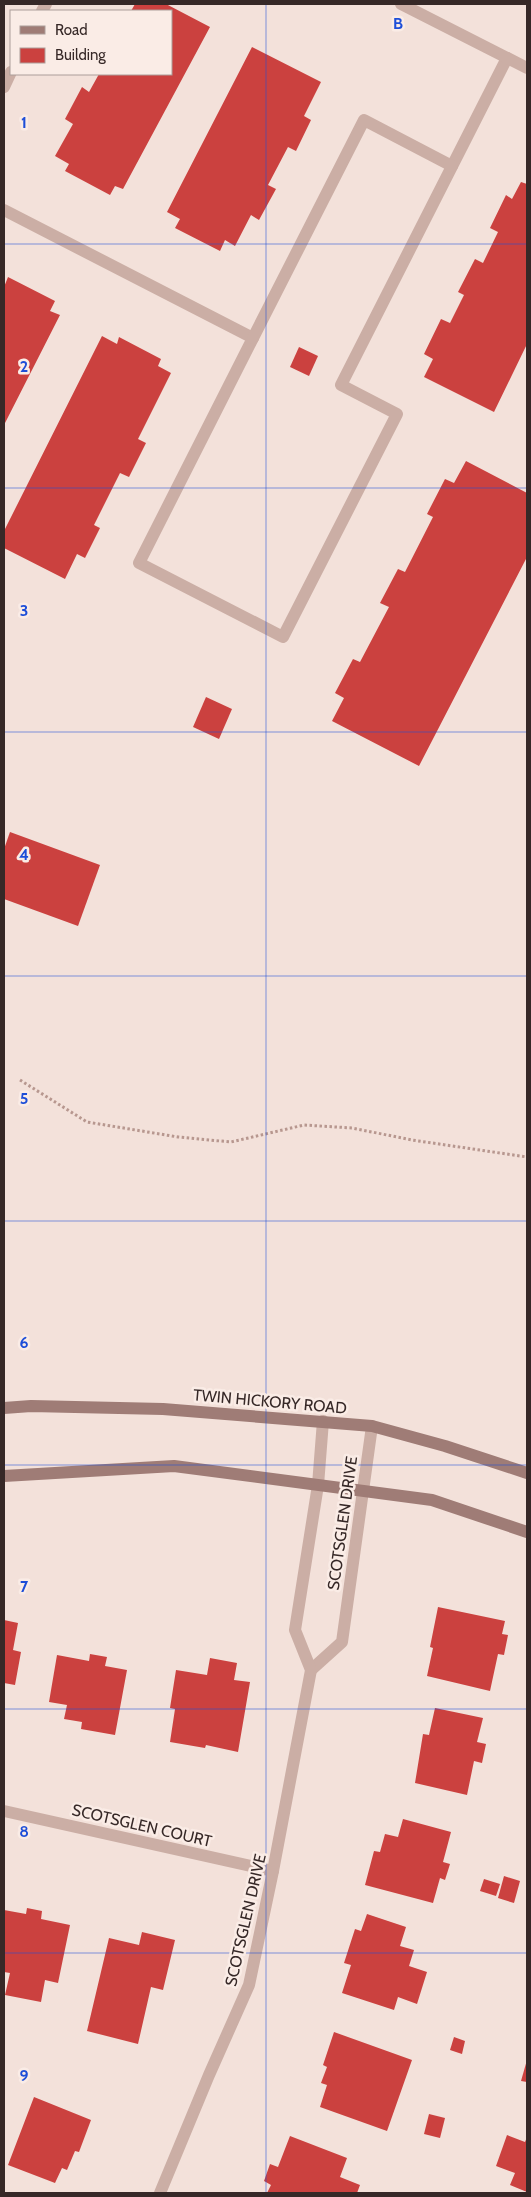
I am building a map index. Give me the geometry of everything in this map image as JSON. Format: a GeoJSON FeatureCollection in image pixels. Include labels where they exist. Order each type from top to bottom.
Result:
{"type":"FeatureCollection","features":[{"type":"Feature","properties":{"kind":"main road","name":"TWIN HICKORY ROAD"},"geometry":{"type":"LineString","coordinates":[[4,1408],[31,1406],[163,1409],[372,1426],[445,1446],[527,1473]]}},
{"type":"Feature","properties":{"kind":"main road"},"geometry":{"type":"LineString","coordinates":[[4,1476],[174,1466],[432,1500],[527,1532]]}},
{"type":"Feature","properties":{"kind":"street"},"geometry":{"type":"LineString","coordinates":[[401,4],[527,68]]}},
{"type":"Feature","properties":{"kind":"street"},"geometry":{"type":"LineString","coordinates":[[452,166],[364,120],[138,562],[283,637],[397,414],[340,385],[452,166],[507,58]]}},
{"type":"Feature","properties":{"kind":"street"},"geometry":{"type":"LineString","coordinates":[[4,87],[10,74]]}},
{"type":"Feature","properties":{"kind":"street"},"geometry":{"type":"LineString","coordinates":[[4,210],[253,338]]}},
{"type":"Feature","properties":{"kind":"street","name":"SCOTSGLEN DRIVE"},"geometry":{"type":"LineString","coordinates":[[160,2193],[249,1985],[273,1871],[311,1670],[296,1630],[318,1485],[323,1421]]}},
{"type":"Feature","properties":{"kind":"street","name":"SCOTSGLEN DRIVE"},"geometry":{"type":"LineString","coordinates":[[311,1670],[342,1642],[372,1426]]}},
{"type":"Feature","properties":{"kind":"street","name":"SCOTSGLEN COURT"},"geometry":{"type":"LineString","coordinates":[[4,1811],[273,1871]]}},
{"type":"Feature","properties":{"kind":"path"},"geometry":{"type":"LineString","coordinates":[[20,1080],[87,1122],[178,1137],[231,1142],[304,1125],[352,1128],[412,1140],[527,1157]]}},
{"type":"Feature","properties":{"kind":"building"},"geometry":{"type":"Polygon","coordinates":[[[135,4],[166,4],[210,27],[123,189],[115,186],[110,195],[65,171],[69,164],[55,156],[73,124],[65,119],[82,87],[89,92],[98,75],[172,75],[172,10],[132,10],[135,4]]]}},
{"type":"Feature","properties":{"kind":"building"},"geometry":{"type":"Polygon","coordinates":[[[252,47],[321,82],[304,116],[311,120],[296,151],[288,147],[268,185],[276,189],[259,220],[251,215],[235,246],[225,240],[220,251],[175,228],[180,219],[167,212],[252,47]]]}},
{"type":"Feature","properties":{"kind":"building"},"geometry":{"type":"Polygon","coordinates":[[[521,182],[527,184],[527,344],[494,412],[424,377],[433,359],[424,354],[441,319],[450,323],[464,295],[458,292],[475,259],[483,263],[498,232],[490,228],[506,195],[512,199],[521,182]]]}},
{"type":"Feature","properties":{"kind":"building"},"geometry":{"type":"Polygon","coordinates":[[[8,277],[55,301],[50,311],[60,315],[4,425],[4,287],[8,277]]]}},
{"type":"Feature","properties":{"kind":"building"},"geometry":{"type":"Polygon","coordinates":[[[102,336],[117,344],[119,337],[161,359],[158,366],[171,373],[138,439],[146,443],[129,477],[120,473],[94,525],[100,528],[85,558],[77,554],[65,579],[4,548],[4,531],[102,336]]]}},
{"type":"Feature","properties":{"kind":"building"},"geometry":{"type":"Polygon","coordinates":[[[299,347],[318,356],[309,376],[290,367],[299,347]]]}},
{"type":"Feature","properties":{"kind":"building"},"geometry":{"type":"Polygon","coordinates":[[[466,461],[527,493],[527,557],[419,766],[332,721],[344,698],[335,693],[353,659],[360,662],[389,607],[380,603],[398,569],[405,572],[433,517],[427,514],[445,479],[454,483],[466,461]]]}},
{"type":"Feature","properties":{"kind":"building"},"geometry":{"type":"Polygon","coordinates":[[[206,697],[232,709],[219,739],[193,727],[206,697]]]}},
{"type":"Feature","properties":{"kind":"building"},"geometry":{"type":"Polygon","coordinates":[[[10,832],[100,865],[78,926],[4,899],[4,849],[10,832]]]}},
{"type":"Feature","properties":{"kind":"building"},"geometry":{"type":"Polygon","coordinates":[[[438,1607],[505,1621],[502,1634],[508,1635],[504,1655],[498,1654],[490,1691],[427,1676],[433,1648],[430,1647],[438,1607]]]}},
{"type":"Feature","properties":{"kind":"building"},"geometry":{"type":"Polygon","coordinates":[[[4,1620],[18,1623],[13,1650],[21,1652],[15,1685],[4,1683],[4,1620]]]}},
{"type":"Feature","properties":{"kind":"building"},"geometry":{"type":"Polygon","coordinates":[[[90,1654],[107,1657],[105,1666],[127,1670],[115,1735],[81,1729],[82,1722],[64,1719],[67,1705],[49,1702],[57,1655],[89,1661],[90,1654]]]}},
{"type":"Feature","properties":{"kind":"building"},"geometry":{"type":"Polygon","coordinates":[[[210,1658],[237,1663],[234,1680],[250,1682],[238,1752],[206,1745],[205,1748],[170,1742],[175,1709],[170,1708],[176,1670],[207,1675],[210,1658]]]}},
{"type":"Feature","properties":{"kind":"building"},"geometry":{"type":"Polygon","coordinates":[[[435,1708],[483,1718],[477,1742],[486,1744],[482,1763],[474,1761],[467,1795],[415,1783],[423,1734],[429,1735],[435,1708]]]}},
{"type":"Feature","properties":{"kind":"building"},"geometry":{"type":"Polygon","coordinates":[[[403,1819],[451,1832],[443,1862],[450,1864],[445,1880],[440,1878],[433,1903],[365,1885],[374,1851],[380,1852],[385,1834],[398,1837],[403,1819]]]}},
{"type":"Feature","properties":{"kind":"building"},"geometry":{"type":"Polygon","coordinates":[[[504,1876],[520,1881],[514,1903],[498,1898],[504,1876]]]}},
{"type":"Feature","properties":{"kind":"building"},"geometry":{"type":"Polygon","coordinates":[[[484,1879],[500,1884],[496,1896],[480,1891],[484,1879]]]}},
{"type":"Feature","properties":{"kind":"building"},"geometry":{"type":"Polygon","coordinates":[[[27,1908],[42,1911],[41,1919],[70,1925],[58,1983],[45,1980],[41,2002],[5,1995],[10,1973],[4,1972],[4,1910],[26,1914],[27,1908]]]}},
{"type":"Feature","properties":{"kind":"building"},"geometry":{"type":"Polygon","coordinates":[[[367,1914],[406,1927],[400,1946],[414,1950],[409,1966],[427,1972],[417,2004],[398,1997],[394,2010],[342,1993],[351,1965],[344,1963],[355,1929],[361,1931],[367,1914]]]}},
{"type":"Feature","properties":{"kind":"building"},"geometry":{"type":"Polygon","coordinates":[[[142,1932],[175,1940],[163,1990],[151,1987],[138,2044],[87,2031],[109,1938],[139,1945],[142,1932]]]}},
{"type":"Feature","properties":{"kind":"building"},"geometry":{"type":"Polygon","coordinates":[[[334,2032],[412,2060],[387,2131],[320,2107],[327,2085],[321,2083],[327,2067],[323,2065],[334,2032]]]}},
{"type":"Feature","properties":{"kind":"building"},"geometry":{"type":"Polygon","coordinates":[[[454,2037],[465,2041],[462,2054],[450,2050],[454,2037]]]}},
{"type":"Feature","properties":{"kind":"building"},"geometry":{"type":"Polygon","coordinates":[[[527,2060],[527,2082],[521,2081],[527,2060]]]}},
{"type":"Feature","properties":{"kind":"building"},"geometry":{"type":"Polygon","coordinates":[[[34,2097],[91,2120],[79,2152],[75,2151],[67,2170],[62,2168],[55,2183],[8,2165],[34,2097]]]}},
{"type":"Feature","properties":{"kind":"building"},"geometry":{"type":"Polygon","coordinates":[[[429,2114],[445,2118],[440,2138],[424,2134],[429,2114]]]}},
{"type":"Feature","properties":{"kind":"building"},"geometry":{"type":"Polygon","coordinates":[[[507,2135],[525,2142],[527,2137],[527,2192],[510,2185],[515,2173],[496,2166],[507,2135]]]}},
{"type":"Feature","properties":{"kind":"building"},"geometry":{"type":"Polygon","coordinates":[[[290,2136],[347,2158],[340,2177],[360,2185],[357,2193],[267,2193],[271,2185],[264,2181],[270,2164],[278,2167],[290,2136]]]}}]}
